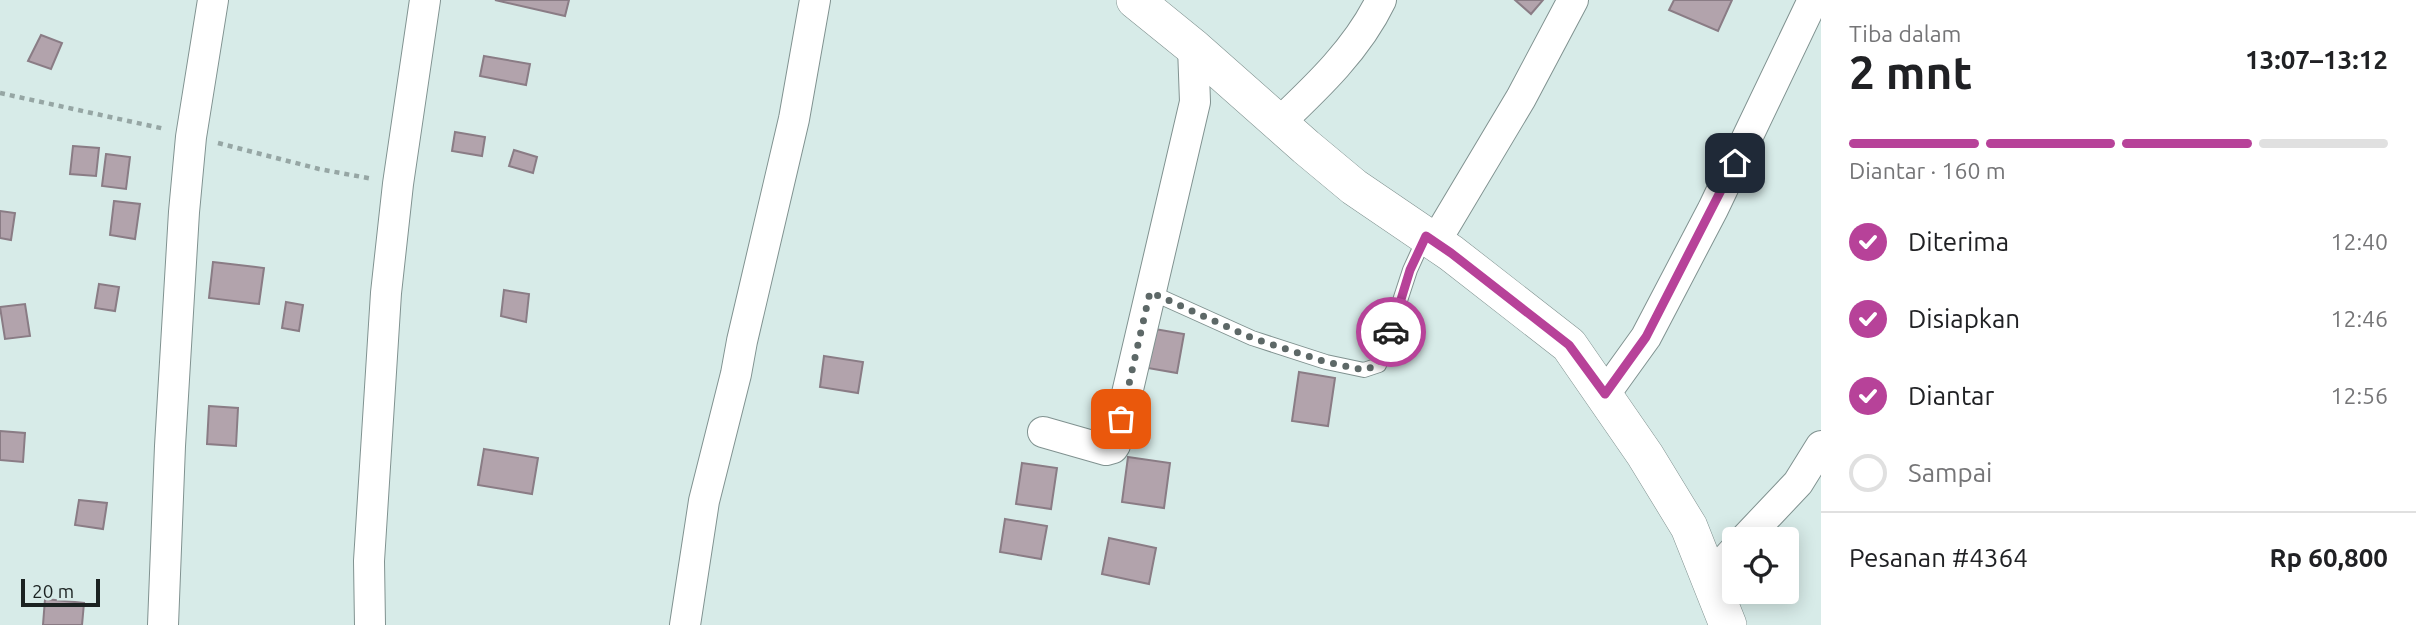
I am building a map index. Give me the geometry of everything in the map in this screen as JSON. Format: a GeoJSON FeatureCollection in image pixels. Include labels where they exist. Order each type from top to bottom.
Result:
{"type":"FeatureCollection","features":[{"type":"Feature","properties":{"kind":"street"},"geometry":{"type":"LineString","coordinates":[[163,625],[184,212],[191,137],[213,0]]}},
{"type":"Feature","properties":{"kind":"street"},"geometry":{"type":"LineString","coordinates":[[370,625],[369,561],[386,293],[398,184],[425,0]]}},
{"type":"Feature","properties":{"kind":"street"},"geometry":{"type":"LineString","coordinates":[[685,625],[705,501],[788,148],[815,0]]}},
{"type":"Feature","properties":{"kind":"street"},"geometry":{"type":"LineString","coordinates":[[1135,0],[1354,187],[1430,239],[1569,345],[1605,394],[1689,527],[1722,564]]}},
{"type":"Feature","properties":{"kind":"street"},"geometry":{"type":"LineString","coordinates":[[1280,122],[1329,75],[1374,14],[1381,0]]}},
{"type":"Feature","properties":{"kind":"street"},"geometry":{"type":"LineString","coordinates":[[1430,239],[1521,97],[1573,0]]}},
{"type":"Feature","properties":{"kind":"street"},"geometry":{"type":"LineString","coordinates":[[1605,394],[1652,326],[1713,209],[1813,0]]}},
{"type":"Feature","properties":{"kind":"street"},"geometry":{"type":"LineString","coordinates":[[1044,432],[1106,450],[1113,447],[1195,102],[1193,47]]}},
{"type":"Feature","properties":{"kind":"street"},"geometry":{"type":"LineString","coordinates":[[1756,527],[1798,482],[1821,446]]}},
{"type":"Feature","properties":{"kind":"street"},"geometry":{"type":"LineString","coordinates":[[1726,604],[1728,625]]}},
{"type":"Feature","properties":{"kind":"lane"},"geometry":{"type":"LineString","coordinates":[[1150,292],[1252,338],[1326,362],[1364,370],[1378,365],[1410,270],[1430,239]]}},
{"type":"Feature","properties":{"kind":"path"},"geometry":{"type":"LineString","coordinates":[[0,93],[153,126],[319,169],[398,184]]}},
{"type":"Feature","properties":{"kind":"building"},"geometry":{"type":"Polygon","coordinates":[[[495,0],[569,0],[565,16],[495,0]]]}},
{"type":"Feature","properties":{"kind":"building"},"geometry":{"type":"Polygon","coordinates":[[[1515,0],[1543,0],[1531,14],[1515,0]]]}},
{"type":"Feature","properties":{"kind":"building"},"geometry":{"type":"Polygon","coordinates":[[[1674,0],[1732,0],[1718,31],[1669,10],[1674,0]]]}},
{"type":"Feature","properties":{"kind":"building"},"geometry":{"type":"Polygon","coordinates":[[[41,35],[62,43],[51,69],[28,61],[41,35]]]}},
{"type":"Feature","properties":{"kind":"building"},"geometry":{"type":"Polygon","coordinates":[[[484,56],[530,64],[526,85],[480,76],[484,56]]]}},
{"type":"Feature","properties":{"kind":"building"},"geometry":{"type":"Polygon","coordinates":[[[455,132],[485,137],[482,156],[452,151],[455,132]]]}},
{"type":"Feature","properties":{"kind":"building"},"geometry":{"type":"Polygon","coordinates":[[[73,146],[99,148],[96,176],[70,174],[73,146]]]}},
{"type":"Feature","properties":{"kind":"building"},"geometry":{"type":"Polygon","coordinates":[[[514,150],[537,157],[533,173],[509,166],[514,150]]]}},
{"type":"Feature","properties":{"kind":"building"},"geometry":{"type":"Polygon","coordinates":[[[106,154],[130,157],[126,189],[102,186],[106,154]]]}},
{"type":"Feature","properties":{"kind":"building"},"geometry":{"type":"Polygon","coordinates":[[[114,201],[140,204],[135,239],[110,235],[114,201]]]}},
{"type":"Feature","properties":{"kind":"building"},"geometry":{"type":"Polygon","coordinates":[[[0,211],[15,213],[11,240],[0,238],[0,211]]]}},
{"type":"Feature","properties":{"kind":"building"},"geometry":{"type":"Polygon","coordinates":[[[213,262],[264,268],[259,304],[209,298],[213,262]]]}},
{"type":"Feature","properties":{"kind":"building"},"geometry":{"type":"Polygon","coordinates":[[[99,284],[119,287],[115,311],[95,308],[99,284]]]}},
{"type":"Feature","properties":{"kind":"building"},"geometry":{"type":"Polygon","coordinates":[[[504,290],[529,294],[526,322],[501,316],[504,290]]]}},
{"type":"Feature","properties":{"kind":"building"},"geometry":{"type":"Polygon","coordinates":[[[286,302],[303,305],[299,331],[282,328],[286,302]]]}},
{"type":"Feature","properties":{"kind":"building"},"geometry":{"type":"Polygon","coordinates":[[[25,304],[30,336],[5,339],[0,307],[25,304]]]}},
{"type":"Feature","properties":{"kind":"building"},"geometry":{"type":"Polygon","coordinates":[[[1149,328],[1184,334],[1177,373],[1142,367],[1149,328]]]}},
{"type":"Feature","properties":{"kind":"building"},"geometry":{"type":"Polygon","coordinates":[[[824,356],[863,362],[858,393],[820,387],[824,356]]]}},
{"type":"Feature","properties":{"kind":"building"},"geometry":{"type":"Polygon","coordinates":[[[1299,372],[1335,378],[1328,426],[1292,421],[1299,372]]]}},
{"type":"Feature","properties":{"kind":"building"},"geometry":{"type":"Polygon","coordinates":[[[209,406],[238,408],[236,446],[207,444],[209,406]]]}},
{"type":"Feature","properties":{"kind":"building"},"geometry":{"type":"Polygon","coordinates":[[[0,431],[25,433],[23,462],[0,460],[0,431]]]}},
{"type":"Feature","properties":{"kind":"building"},"geometry":{"type":"Polygon","coordinates":[[[484,449],[538,458],[532,494],[478,485],[484,449]]]}},
{"type":"Feature","properties":{"kind":"building"},"geometry":{"type":"Polygon","coordinates":[[[1128,457],[1170,463],[1164,508],[1122,502],[1128,457]]]}},
{"type":"Feature","properties":{"kind":"building"},"geometry":{"type":"Polygon","coordinates":[[[1022,463],[1057,468],[1051,509],[1016,504],[1022,463]]]}},
{"type":"Feature","properties":{"kind":"building"},"geometry":{"type":"Polygon","coordinates":[[[79,500],[107,503],[103,529],[75,525],[79,500]]]}},
{"type":"Feature","properties":{"kind":"building"},"geometry":{"type":"Polygon","coordinates":[[[1005,519],[1047,526],[1041,559],[1000,552],[1005,519]]]}},
{"type":"Feature","properties":{"kind":"building"},"geometry":{"type":"Polygon","coordinates":[[[1109,538],[1156,548],[1149,584],[1102,574],[1109,538]]]}},
{"type":"Feature","properties":{"kind":"building"},"geometry":{"type":"Polygon","coordinates":[[[45,599],[84,603],[82,625],[43,625],[45,599]]]}},
{"type":"Feature","properties":{"kind":"way so far"},"geometry":{"type":"LineString","coordinates":[[1121,419],[1150,292],[1252,338],[1326,362],[1364,370],[1378,365],[1391,332]]}},
{"type":"Feature","properties":{"kind":"route"},"geometry":{"type":"LineString","coordinates":[[1391,332],[1410,270],[1426,236],[1569,345],[1605,394],[1646,337],[1735,163]]}}]}
